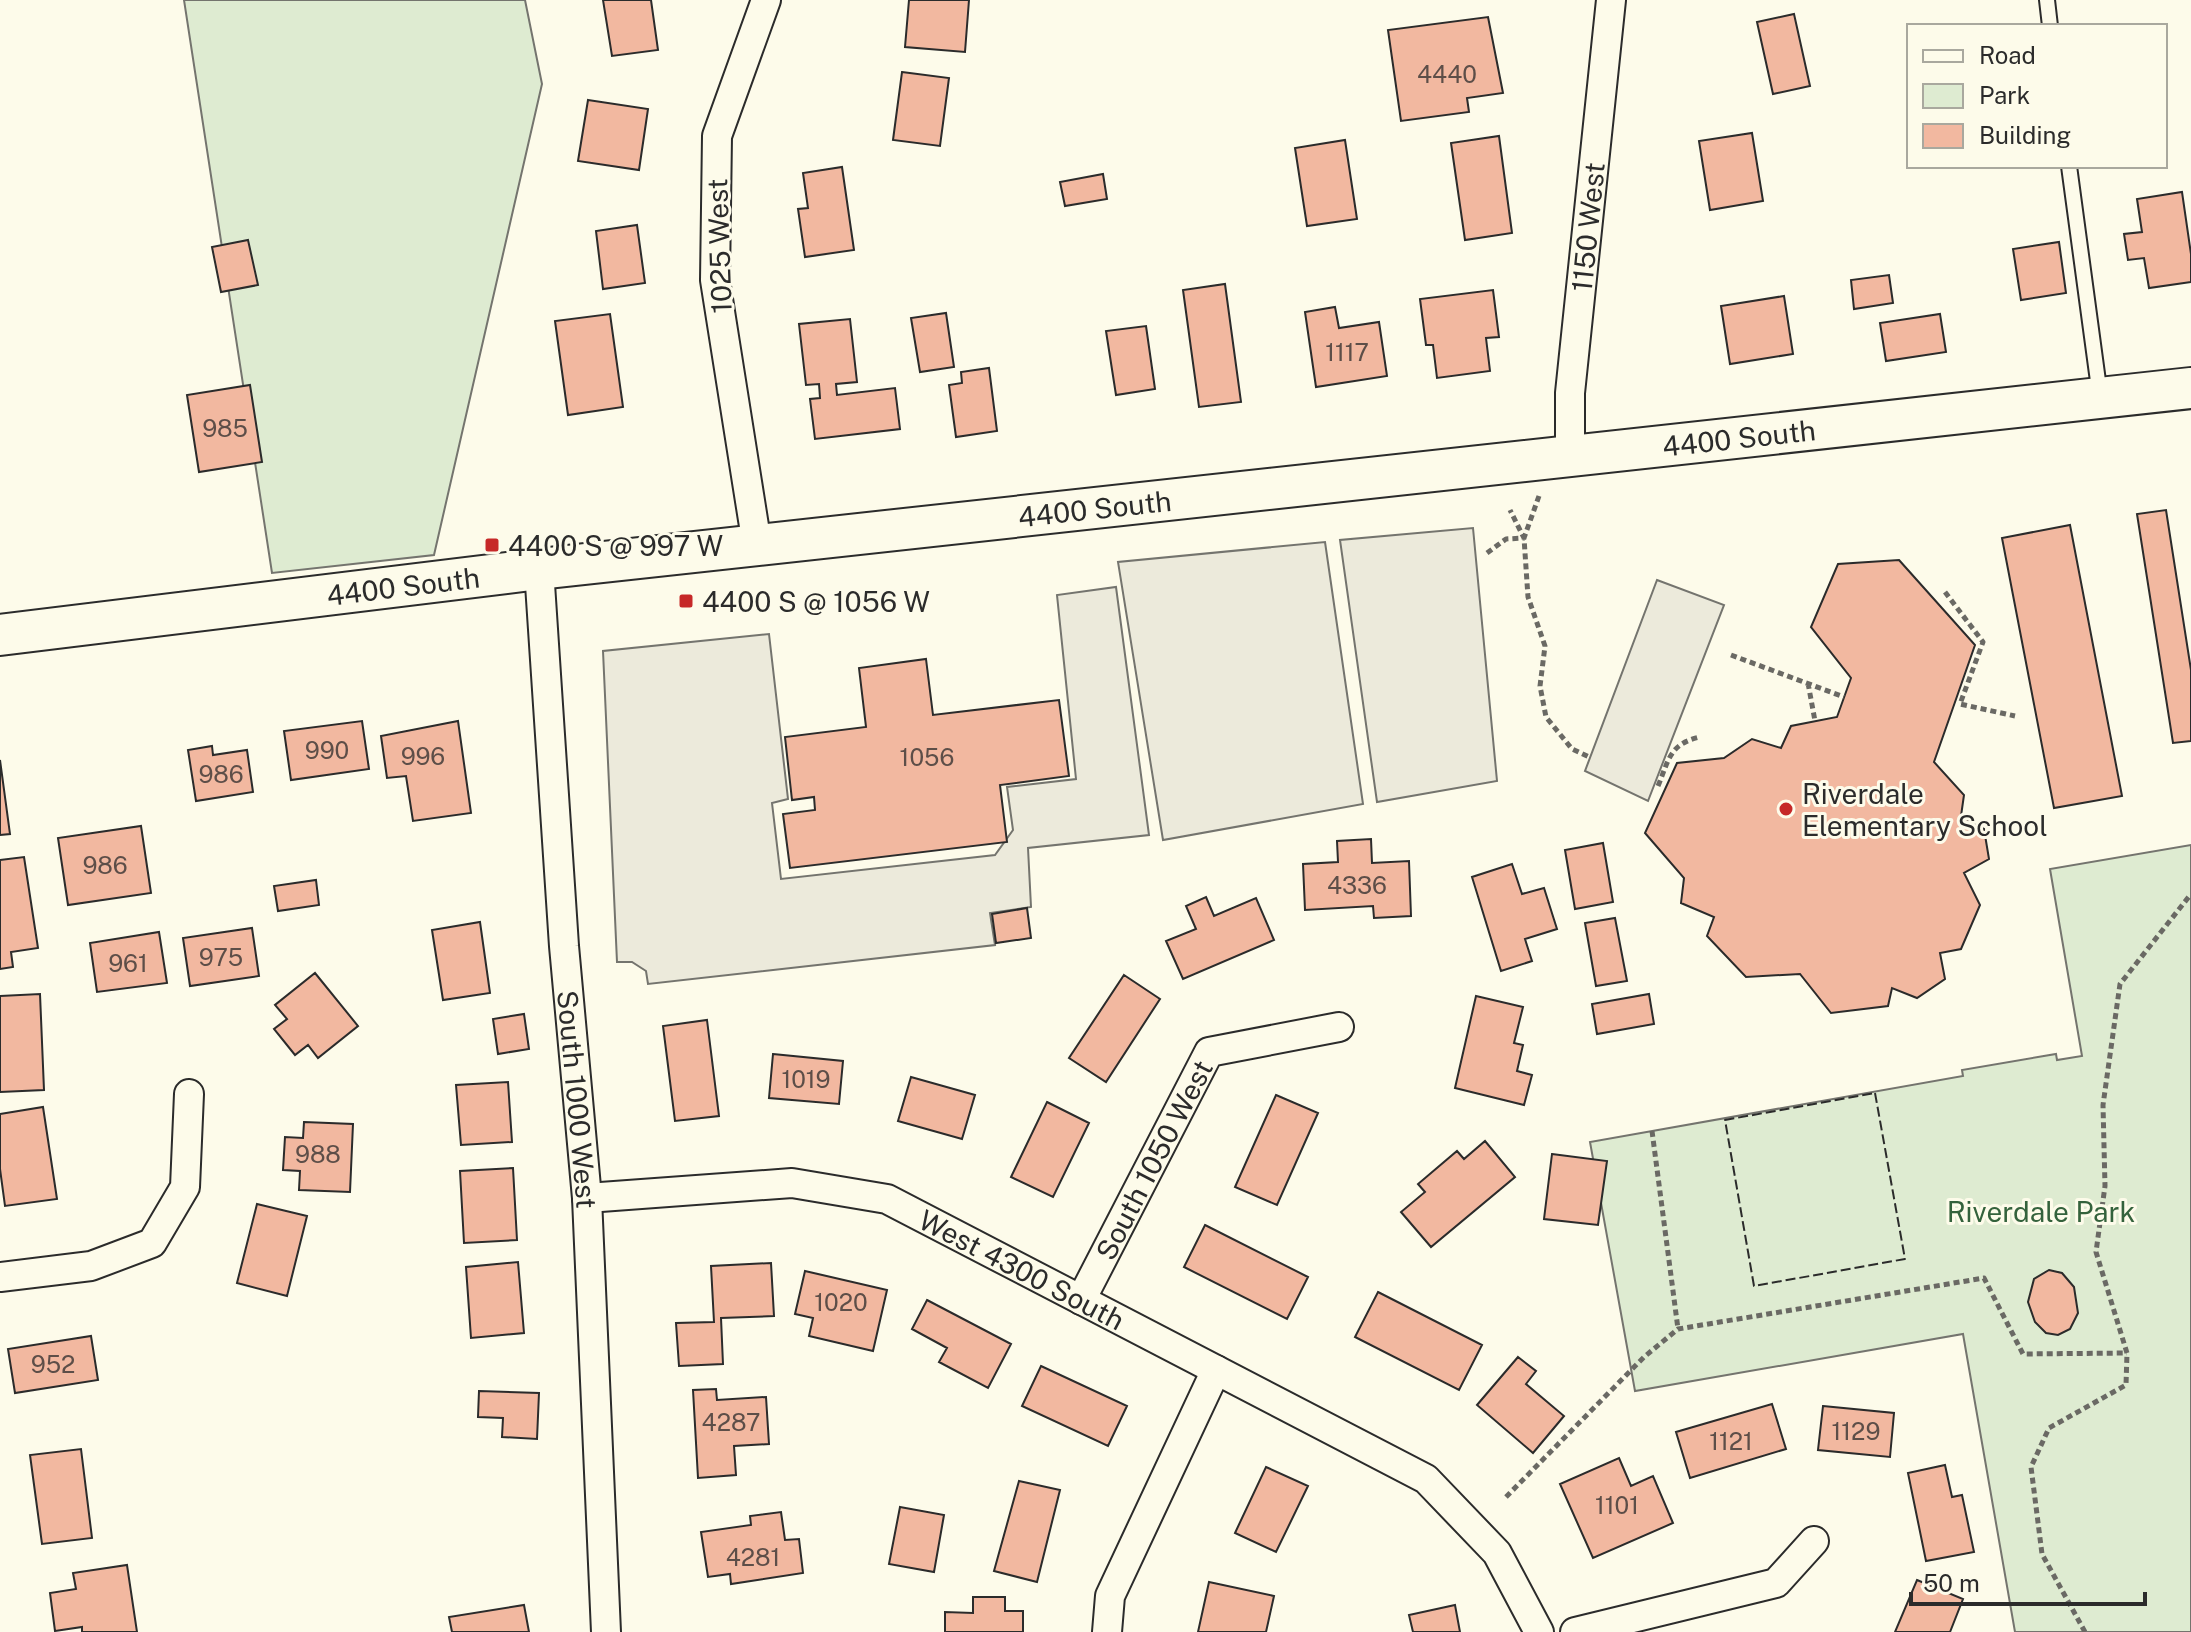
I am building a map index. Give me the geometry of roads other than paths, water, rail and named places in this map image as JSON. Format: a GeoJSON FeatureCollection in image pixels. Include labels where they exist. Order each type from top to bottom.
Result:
{"type":"FeatureCollection","features":[{"type":"Feature","properties":{"kind":"street","name":"1025 West"},"geometry":{"type":"LineString","coordinates":[[757,545],[715,280],[717,136],[766,0]]}},
{"type":"Feature","properties":{"kind":"street","name":"1150 West"},"geometry":{"type":"LineString","coordinates":[[1570,454],[1570,393],[1611,0]]}},
{"type":"Feature","properties":{"kind":"street","name":"4400 South"},"geometry":{"type":"LineString","coordinates":[[0,635],[539,569],[2191,388]]}},
{"type":"Feature","properties":{"kind":"street","name":"South 1000 West"},"geometry":{"type":"LineString","coordinates":[[539,569],[564,946],[587,1198],[606,1632]]}},
{"type":"Feature","properties":{"kind":"street","name":"South 1050 West"},"geometry":{"type":"LineString","coordinates":[[1081,1300],[1209,1052],[1339,1027]]}},
{"type":"Feature","properties":{"kind":"street"},"geometry":{"type":"LineString","coordinates":[[0,1277],[91,1266],[152,1243],[185,1187],[189,1094]]}},
{"type":"Feature","properties":{"kind":"street","name":"West 4300 South"},"geometry":{"type":"LineString","coordinates":[[587,1198],[792,1183],[887,1199],[1426,1479],[1497,1553],[1539,1632]]}},
{"type":"Feature","properties":{"kind":"street"},"geometry":{"type":"LineString","coordinates":[[1107,1632],[1110,1596],[1216,1370]]}},
{"type":"Feature","properties":{"kind":"street"},"geometry":{"type":"LineString","coordinates":[[1575,1632],[1776,1583],[1814,1541]]}},
{"type":"Feature","properties":{"kind":"lane"},"geometry":{"type":"LineString","coordinates":[[2047,0],[2050,24]]}},
{"type":"Feature","properties":{"kind":"lane"},"geometry":{"type":"LineString","coordinates":[[2069,168],[2101,398]]}},
{"type":"Feature","properties":{"kind":"place","name":"4400 S @ 997 W"},"geometry":{"type":"Point","coordinates":[492,545]}},
{"type":"Feature","properties":{"kind":"place","name":"4400 S @ 1056 W"},"geometry":{"type":"Point","coordinates":[686,601]}},
{"type":"Feature","properties":{"kind":"place","name":"Riverdale Elementary School"},"geometry":{"type":"Point","coordinates":[1786,809]}},
{"type":"Feature","properties":{"kind":"park label","name":"Riverdale Park"},"geometry":{"type":"Point","coordinates":[2041,1211]}}]}
